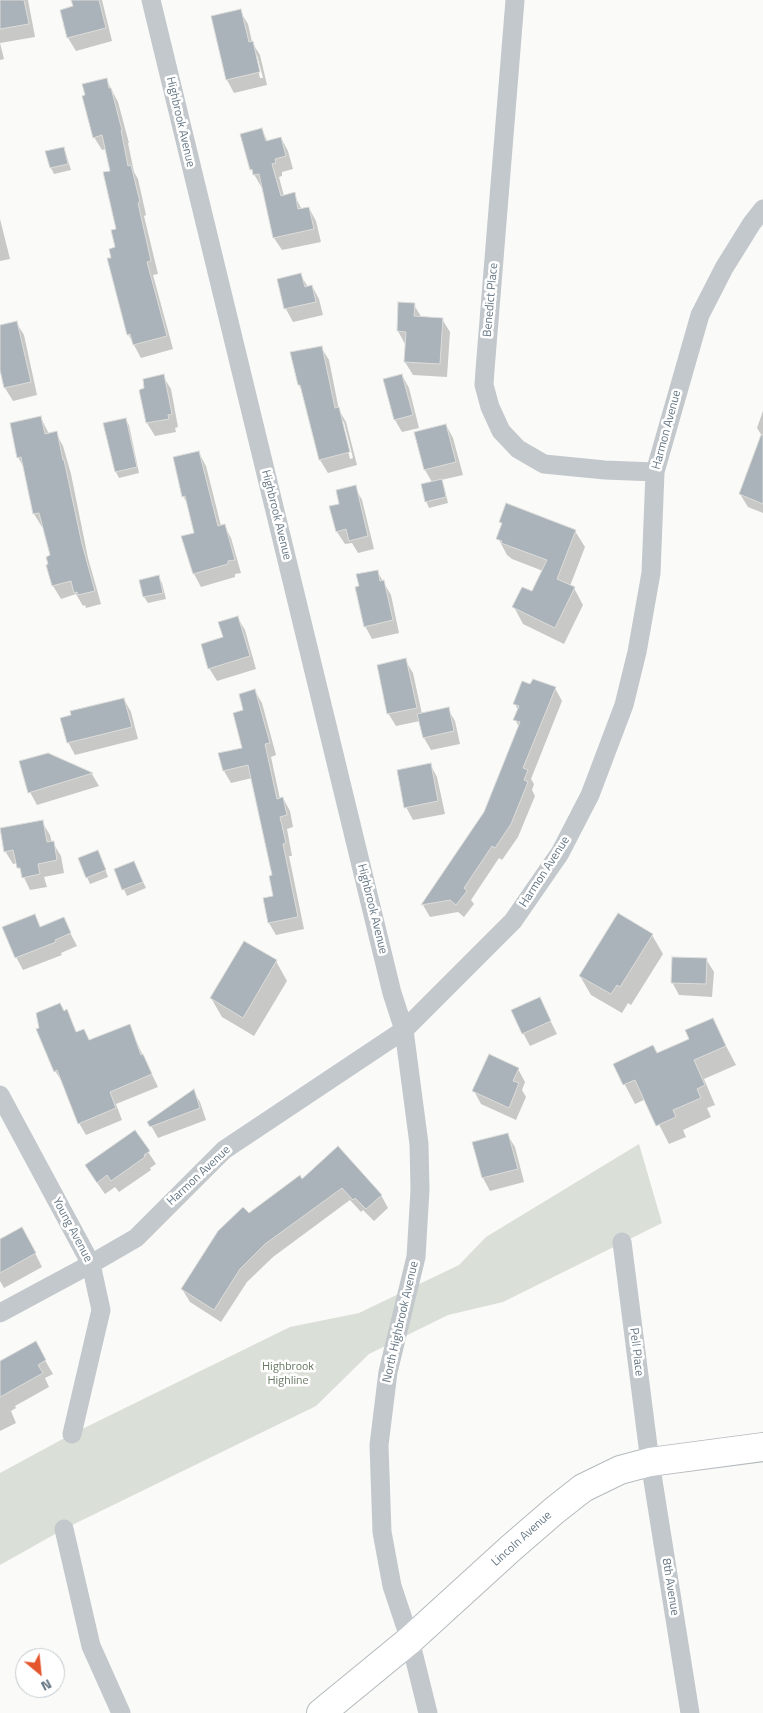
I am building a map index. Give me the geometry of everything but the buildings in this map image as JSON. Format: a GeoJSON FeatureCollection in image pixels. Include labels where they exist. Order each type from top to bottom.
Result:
{"type":"FeatureCollection","features":[{"type":"Feature","properties":{"kind":"main road","name":"Lincoln Avenue"},"geometry":{"type":"LineString","coordinates":[[321,1713],[410,1640],[511,1548],[583,1488],[620,1470],[650,1462],[763,1447]]}},
{"type":"Feature","properties":{"kind":"street","name":"Highbrook Avenue"},"geometry":{"type":"LineString","coordinates":[[151,0],[390,984],[404,1030]]}},
{"type":"Feature","properties":{"kind":"street","name":"Benedict Place"},"geometry":{"type":"LineString","coordinates":[[515,0],[484,385],[490,408],[501,431],[518,449],[544,464],[605,470],[655,472]]}},
{"type":"Feature","properties":{"kind":"street","name":"Harmon Avenue"},"geometry":{"type":"LineString","coordinates":[[0,1313],[136,1238],[224,1150],[404,1030],[513,921],[560,853],[590,795],[624,705],[637,652],[651,572],[655,472],[700,315],[724,268],[763,209]]}},
{"type":"Feature","properties":{"kind":"street","name":"North Highbrook Avenue"},"geometry":{"type":"LineString","coordinates":[[404,1030],[418,1144],[420,1190],[416,1257],[388,1372],[378,1445],[382,1532],[392,1586],[410,1640],[428,1713]]}},
{"type":"Feature","properties":{"kind":"street","name":"Young Avenue"},"geometry":{"type":"LineString","coordinates":[[0,1095],[91,1264],[101,1310],[72,1434]]}},
{"type":"Feature","properties":{"kind":"street","name":"Pell Place"},"geometry":{"type":"LineString","coordinates":[[622,1242],[650,1462]]}},
{"type":"Feature","properties":{"kind":"street","name":"8th Avenue"},"geometry":{"type":"LineString","coordinates":[[650,1462],[690,1713]]}},
{"type":"Feature","properties":{"kind":"street"},"geometry":{"type":"LineString","coordinates":[[64,1530],[91,1646],[121,1713]]}},
{"type":"Feature","properties":{"kind":"green space","name":"Highbrook Highline"},"geometry":{"type":"Polygon","coordinates":[[[639,1144],[662,1223],[503,1302],[448,1315],[369,1354],[316,1406],[64,1529],[0,1565],[0,1473],[72,1434],[290,1327],[359,1313],[459,1265],[486,1237],[639,1144]]]}}]}
